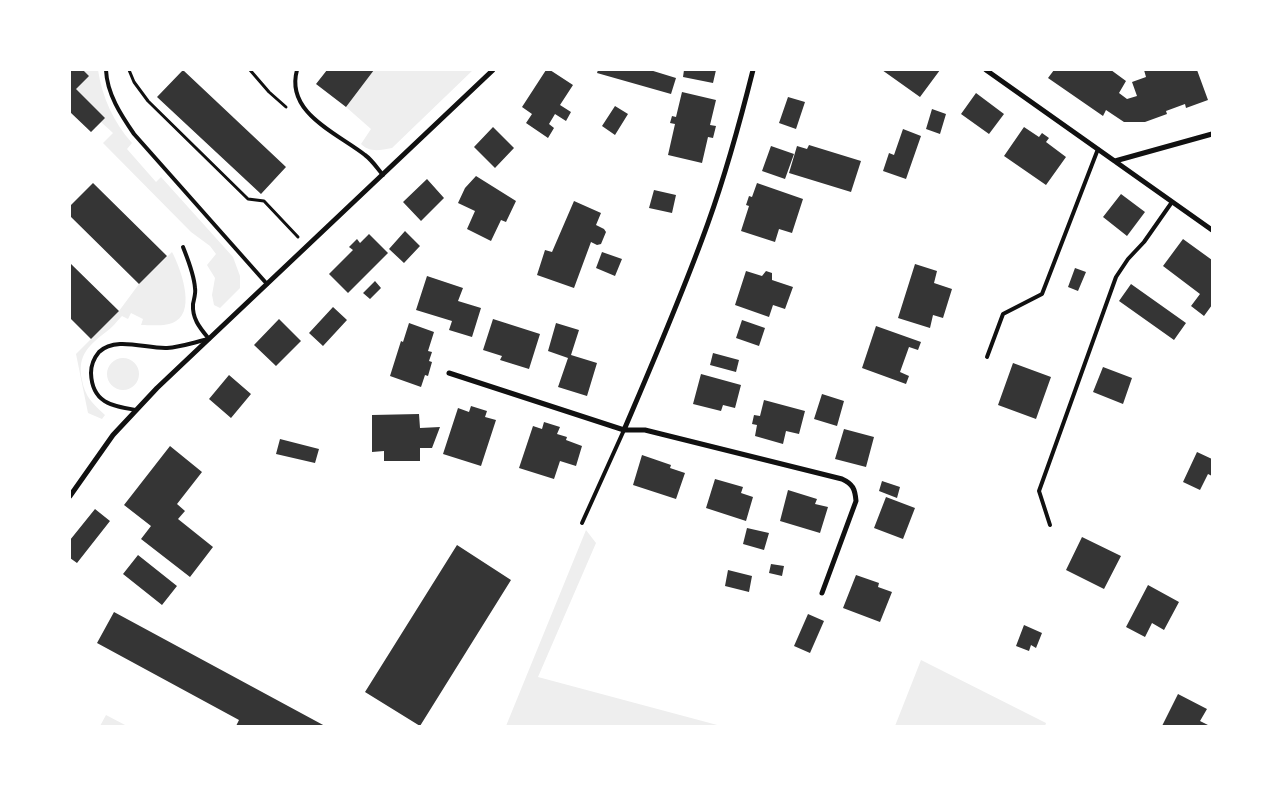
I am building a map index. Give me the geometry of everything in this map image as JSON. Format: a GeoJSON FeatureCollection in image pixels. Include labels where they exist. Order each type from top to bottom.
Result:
{"type":"FeatureCollection","features":[{"type":"Feature","properties":{"kind":"street"},"geometry":{"type":"LineString","coordinates":[[70,496],[114,435],[136,410],[493,70]]}},
{"type":"Feature","properties":{"kind":"street"},"geometry":{"type":"LineString","coordinates":[[624,430],[668,328],[708,223],[736,137],[753,70]]}},
{"type":"Feature","properties":{"kind":"street"},"geometry":{"type":"LineString","coordinates":[[986,70],[1212,230]]}},
{"type":"Feature","properties":{"kind":"street"},"geometry":{"type":"LineString","coordinates":[[1114,161],[1212,134]]}},
{"type":"Feature","properties":{"kind":"street"},"geometry":{"type":"LineString","coordinates":[[449,372],[624,430],[644,430],[842,479],[851,483],[855,490],[856,501],[822,593]]}},
{"type":"Feature","properties":{"kind":"lane"},"geometry":{"type":"LineString","coordinates":[[106,70],[106,79],[119,112],[134,134],[267,284]]}},
{"type":"Feature","properties":{"kind":"lane"},"geometry":{"type":"LineString","coordinates":[[297,70],[294,80],[301,106],[310,116],[366,156],[384,175]]}},
{"type":"Feature","properties":{"kind":"lane"},"geometry":{"type":"LineString","coordinates":[[987,357],[1004,314],[1042,294],[1098,149]]}},
{"type":"Feature","properties":{"kind":"lane"},"geometry":{"type":"LineString","coordinates":[[1050,525],[1040,490],[1116,276],[1128,259],[1144,242],[1172,202]]}},
{"type":"Feature","properties":{"kind":"lane"},"geometry":{"type":"LineString","coordinates":[[136,410],[105,402],[97,394],[92,382],[91,370],[94,360],[100,352],[109,346],[125,344],[165,348],[209,339],[194,317],[193,306],[196,290],[183,247]]}},
{"type":"Feature","properties":{"kind":"lane"},"geometry":{"type":"LineString","coordinates":[[582,523],[624,430]]}},
{"type":"Feature","properties":{"kind":"path"},"geometry":{"type":"LineString","coordinates":[[129,70],[134,82],[148,101],[248,199],[264,201],[308,246]]}},
{"type":"Feature","properties":{"kind":"path"},"geometry":{"type":"LineString","coordinates":[[250,70],[269,92],[288,108],[301,106]]}},
{"type":"Feature","properties":{"kind":"shaded area"},"geometry":{"type":"Polygon","coordinates":[[[83,70],[98,70],[102,90],[110,109],[132,143],[127,149],[156,182],[161,177],[233,257],[240,276],[240,288],[220,308],[214,305],[212,295],[215,278],[207,265],[216,254],[210,246],[191,232],[103,143],[113,133],[101,122],[105,118],[76,89],[83,70]]]}},
{"type":"Feature","properties":{"kind":"shaded area"},"geometry":{"type":"Polygon","coordinates":[[[374,70],[473,70],[392,148],[375,150],[368,149],[361,144],[371,129],[346,107],[374,70]]]}},
{"type":"Feature","properties":{"kind":"shaded area"},"geometry":{"type":"Polygon","coordinates":[[[172,252],[179,267],[186,298],[182,315],[172,323],[159,325],[141,325],[143,319],[131,313],[128,319],[122,316],[89,347],[81,364],[82,380],[90,400],[105,415],[102,419],[88,413],[76,354],[119,311],[139,284],[172,252]]]}},
{"type":"Feature","properties":{"kind":"shaded area"},"geometry":{"type":"Polygon","coordinates":[[[123,358],[129,359],[134,363],[138,368],[138,380],[134,385],[129,389],[123,390],[117,389],[112,385],[108,380],[107,374],[108,368],[112,363],[117,359],[123,358]]]}},
{"type":"Feature","properties":{"kind":"shaded area"},"geometry":{"type":"Polygon","coordinates":[[[586,530],[596,543],[538,677],[721,726],[506,726],[586,530]]]}},
{"type":"Feature","properties":{"kind":"shaded area"},"geometry":{"type":"Polygon","coordinates":[[[921,660],[1046,723],[1045,726],[895,726],[921,660]]]}},
{"type":"Feature","properties":{"kind":"shaded area"},"geometry":{"type":"Polygon","coordinates":[[[106,715],[127,726],[100,726],[106,715]]]}},
{"type":"Feature","properties":{"kind":"building"},"geometry":{"type":"Polygon","coordinates":[[[70,70],[83,70],[89,76],[76,89],[105,118],[91,132],[70,112],[70,70]]]}},
{"type":"Feature","properties":{"kind":"building"},"geometry":{"type":"Polygon","coordinates":[[[183,70],[286,167],[261,194],[157,97],[183,70]]]}},
{"type":"Feature","properties":{"kind":"building"},"geometry":{"type":"Polygon","coordinates":[[[327,70],[374,70],[346,107],[316,84],[327,70]]]}},
{"type":"Feature","properties":{"kind":"building"},"geometry":{"type":"Polygon","coordinates":[[[546,70],[550,70],[573,85],[560,105],[571,112],[566,121],[555,114],[549,124],[554,128],[548,138],[526,123],[532,114],[522,107],[546,70]]]}},
{"type":"Feature","properties":{"kind":"building"},"geometry":{"type":"Polygon","coordinates":[[[598,70],[650,70],[676,78],[671,94],[597,73],[598,70]]]}},
{"type":"Feature","properties":{"kind":"building"},"geometry":{"type":"Polygon","coordinates":[[[684,70],[716,70],[713,83],[683,77],[684,70]]]}},
{"type":"Feature","properties":{"kind":"building"},"geometry":{"type":"Polygon","coordinates":[[[882,70],[940,70],[920,97],[882,70]]]}},
{"type":"Feature","properties":{"kind":"building"},"geometry":{"type":"Polygon","coordinates":[[[1054,70],[1111,70],[1126,81],[1119,93],[1127,99],[1137,96],[1132,82],[1146,77],[1144,70],[1197,70],[1208,100],[1186,108],[1185,104],[1166,111],[1167,114],[1145,122],[1124,122],[1106,110],[1103,116],[1048,78],[1054,70]]]}},
{"type":"Feature","properties":{"kind":"building"},"geometry":{"type":"Polygon","coordinates":[[[682,92],[716,100],[710,125],[716,126],[713,138],[708,137],[702,163],[668,155],[675,124],[670,123],[672,116],[676,117],[682,92]]]}},
{"type":"Feature","properties":{"kind":"building"},"geometry":{"type":"Polygon","coordinates":[[[976,93],[1004,114],[989,134],[961,114],[976,93]]]}},
{"type":"Feature","properties":{"kind":"building"},"geometry":{"type":"Polygon","coordinates":[[[788,97],[805,102],[796,129],[779,123],[788,97]]]}},
{"type":"Feature","properties":{"kind":"building"},"geometry":{"type":"Polygon","coordinates":[[[615,106],[628,114],[615,135],[602,126],[615,106]]]}},
{"type":"Feature","properties":{"kind":"building"},"geometry":{"type":"Polygon","coordinates":[[[932,109],[946,114],[940,134],[926,129],[932,109]]]}},
{"type":"Feature","properties":{"kind":"building"},"geometry":{"type":"Polygon","coordinates":[[[493,127],[514,148],[495,168],[474,147],[493,127]]]}},
{"type":"Feature","properties":{"kind":"building"},"geometry":{"type":"Polygon","coordinates":[[[1024,127],[1039,137],[1042,133],[1049,138],[1046,142],[1066,157],[1046,185],[1004,156],[1024,127]]]}},
{"type":"Feature","properties":{"kind":"building"},"geometry":{"type":"Polygon","coordinates":[[[903,129],[921,136],[906,179],[883,171],[889,153],[894,155],[903,129]]]}},
{"type":"Feature","properties":{"kind":"building"},"geometry":{"type":"Polygon","coordinates":[[[809,145],[861,161],[851,192],[789,173],[797,146],[807,149],[809,145]]]}},
{"type":"Feature","properties":{"kind":"building"},"geometry":{"type":"Polygon","coordinates":[[[771,146],[794,154],[785,179],[762,171],[771,146]]]}},
{"type":"Feature","properties":{"kind":"building"},"geometry":{"type":"Polygon","coordinates":[[[476,176],[516,201],[506,222],[501,220],[491,241],[467,229],[475,211],[458,203],[465,188],[476,176]]]}},
{"type":"Feature","properties":{"kind":"building"},"geometry":{"type":"Polygon","coordinates":[[[427,179],[444,198],[421,221],[403,202],[427,179]]]}},
{"type":"Feature","properties":{"kind":"building"},"geometry":{"type":"Polygon","coordinates":[[[93,183],[167,256],[139,284],[70,216],[70,206],[93,183]]]}},
{"type":"Feature","properties":{"kind":"building"},"geometry":{"type":"Polygon","coordinates":[[[757,183],[803,199],[792,233],[779,229],[775,242],[741,231],[749,206],[746,205],[749,196],[752,197],[757,183]]]}},
{"type":"Feature","properties":{"kind":"building"},"geometry":{"type":"Polygon","coordinates":[[[654,190],[676,195],[672,213],[649,208],[654,190]]]}},
{"type":"Feature","properties":{"kind":"building"},"geometry":{"type":"Polygon","coordinates":[[[1121,194],[1145,212],[1127,236],[1103,217],[1121,194]]]}},
{"type":"Feature","properties":{"kind":"building"},"geometry":{"type":"Polygon","coordinates":[[[574,201],[601,213],[596,225],[606,232],[601,244],[597,245],[591,242],[574,288],[537,275],[545,250],[552,252],[574,201]]]}},
{"type":"Feature","properties":{"kind":"building"},"geometry":{"type":"Polygon","coordinates":[[[405,231],[420,246],[404,263],[389,249],[405,231]]]}},
{"type":"Feature","properties":{"kind":"building"},"geometry":{"type":"Polygon","coordinates":[[[369,234],[388,253],[348,293],[329,274],[353,250],[349,247],[357,239],[360,243],[369,234]]]}},
{"type":"Feature","properties":{"kind":"building"},"geometry":{"type":"Polygon","coordinates":[[[1183,239],[1212,260],[1212,305],[1204,316],[1191,306],[1200,294],[1163,266],[1183,239]]]}},
{"type":"Feature","properties":{"kind":"building"},"geometry":{"type":"Polygon","coordinates":[[[602,252],[622,259],[615,276],[596,268],[602,252]]]}},
{"type":"Feature","properties":{"kind":"building"},"geometry":{"type":"Polygon","coordinates":[[[70,263],[119,311],[91,339],[70,318],[70,263]]]}},
{"type":"Feature","properties":{"kind":"building"},"geometry":{"type":"Polygon","coordinates":[[[915,264],[937,271],[934,283],[952,289],[943,318],[933,315],[930,328],[898,318],[915,264]]]}},
{"type":"Feature","properties":{"kind":"building"},"geometry":{"type":"Polygon","coordinates":[[[1075,268],[1086,272],[1078,291],[1068,287],[1075,268]]]}},
{"type":"Feature","properties":{"kind":"building"},"geometry":{"type":"Polygon","coordinates":[[[746,271],[762,276],[766,271],[772,273],[772,280],[793,287],[785,309],[773,305],[769,317],[735,305],[746,271]]]}},
{"type":"Feature","properties":{"kind":"building"},"geometry":{"type":"Polygon","coordinates":[[[427,276],[463,288],[458,301],[481,308],[472,337],[449,330],[452,321],[416,310],[427,276]]]}},
{"type":"Feature","properties":{"kind":"building"},"geometry":{"type":"Polygon","coordinates":[[[375,281],[381,288],[370,299],[363,293],[375,281]]]}},
{"type":"Feature","properties":{"kind":"building"},"geometry":{"type":"Polygon","coordinates":[[[1131,284],[1186,323],[1174,340],[1119,301],[1131,284]]]}},
{"type":"Feature","properties":{"kind":"building"},"geometry":{"type":"Polygon","coordinates":[[[333,307],[347,320],[323,346],[309,333],[333,307]]]}},
{"type":"Feature","properties":{"kind":"building"},"geometry":{"type":"Polygon","coordinates":[[[279,319],[301,341],[276,366],[254,345],[279,319]]]}},
{"type":"Feature","properties":{"kind":"building"},"geometry":{"type":"Polygon","coordinates":[[[493,319],[540,334],[529,369],[500,360],[502,356],[483,350],[493,319]]]}},
{"type":"Feature","properties":{"kind":"building"},"geometry":{"type":"Polygon","coordinates":[[[742,320],[765,328],[759,346],[736,338],[742,320]]]}},
{"type":"Feature","properties":{"kind":"building"},"geometry":{"type":"Polygon","coordinates":[[[409,323],[434,332],[428,351],[432,352],[429,361],[432,362],[428,376],[425,375],[421,387],[390,376],[409,323]]]}},
{"type":"Feature","properties":{"kind":"building"},"geometry":{"type":"Polygon","coordinates":[[[556,323],[579,330],[571,355],[597,363],[587,396],[558,387],[568,358],[548,351],[556,323]]]}},
{"type":"Feature","properties":{"kind":"building"},"geometry":{"type":"Polygon","coordinates":[[[876,326],[921,342],[918,350],[909,347],[900,372],[909,376],[906,384],[862,368],[876,326]]]}},
{"type":"Feature","properties":{"kind":"building"},"geometry":{"type":"Polygon","coordinates":[[[713,353],[739,360],[736,372],[710,365],[713,353]]]}},
{"type":"Feature","properties":{"kind":"building"},"geometry":{"type":"Polygon","coordinates":[[[1013,363],[1051,377],[1036,419],[998,405],[1013,363]]]}},
{"type":"Feature","properties":{"kind":"building"},"geometry":{"type":"Polygon","coordinates":[[[1103,367],[1132,378],[1123,404],[1093,392],[1103,367]]]}},
{"type":"Feature","properties":{"kind":"building"},"geometry":{"type":"Polygon","coordinates":[[[701,374],[741,385],[735,408],[723,405],[721,411],[693,404],[701,374]]]}},
{"type":"Feature","properties":{"kind":"building"},"geometry":{"type":"Polygon","coordinates":[[[229,375],[251,394],[231,418],[209,399],[229,375]]]}},
{"type":"Feature","properties":{"kind":"building"},"geometry":{"type":"Polygon","coordinates":[[[822,394],[844,401],[837,426],[814,419],[822,394]]]}},
{"type":"Feature","properties":{"kind":"building"},"geometry":{"type":"Polygon","coordinates":[[[764,400],[805,411],[799,434],[786,431],[783,444],[755,436],[757,425],[752,424],[754,415],[760,416],[764,400]]]}},
{"type":"Feature","properties":{"kind":"building"},"geometry":{"type":"Polygon","coordinates":[[[471,406],[487,411],[485,417],[496,420],[481,466],[443,454],[458,408],[469,412],[471,406]]]}},
{"type":"Feature","properties":{"kind":"building"},"geometry":{"type":"Polygon","coordinates":[[[419,414],[420,428],[440,427],[432,448],[420,448],[420,461],[384,461],[384,451],[372,452],[372,415],[419,414]]]}},
{"type":"Feature","properties":{"kind":"building"},"geometry":{"type":"Polygon","coordinates":[[[544,422],[560,427],[557,434],[567,437],[566,440],[582,446],[576,466],[560,461],[554,479],[519,468],[533,426],[542,429],[544,422]]]}},
{"type":"Feature","properties":{"kind":"building"},"geometry":{"type":"Polygon","coordinates":[[[844,429],[874,437],[866,467],[835,459],[844,429]]]}},
{"type":"Feature","properties":{"kind":"building"},"geometry":{"type":"Polygon","coordinates":[[[280,439],[319,449],[315,463],[276,454],[280,439]]]}},
{"type":"Feature","properties":{"kind":"building"},"geometry":{"type":"Polygon","coordinates":[[[170,446],[202,472],[177,504],[185,511],[178,519],[213,547],[190,577],[141,539],[151,526],[124,505],[170,446]]]}},
{"type":"Feature","properties":{"kind":"building"},"geometry":{"type":"Polygon","coordinates":[[[1197,452],[1212,459],[1212,476],[1208,474],[1200,490],[1183,482],[1197,452]]]}},
{"type":"Feature","properties":{"kind":"building"},"geometry":{"type":"Polygon","coordinates":[[[642,455],[671,465],[670,468],[685,473],[676,499],[633,485],[642,455]]]}},
{"type":"Feature","properties":{"kind":"building"},"geometry":{"type":"Polygon","coordinates":[[[715,479],[743,487],[741,493],[753,497],[746,521],[706,508],[715,479]]]}},
{"type":"Feature","properties":{"kind":"building"},"geometry":{"type":"Polygon","coordinates":[[[882,481],[900,487],[897,498],[879,491],[882,481]]]}},
{"type":"Feature","properties":{"kind":"building"},"geometry":{"type":"Polygon","coordinates":[[[788,490],[817,499],[815,504],[828,507],[820,533],[780,521],[788,490]]]}},
{"type":"Feature","properties":{"kind":"building"},"geometry":{"type":"Polygon","coordinates":[[[886,497],[915,508],[903,539],[874,528],[886,497]]]}},
{"type":"Feature","properties":{"kind":"building"},"geometry":{"type":"Polygon","coordinates":[[[95,509],[110,521],[77,563],[70,558],[70,540],[95,509]]]}},
{"type":"Feature","properties":{"kind":"building"},"geometry":{"type":"Polygon","coordinates":[[[747,528],[769,533],[764,550],[743,544],[747,528]]]}},
{"type":"Feature","properties":{"kind":"building"},"geometry":{"type":"Polygon","coordinates":[[[1082,537],[1121,556],[1104,589],[1066,570],[1082,537]]]}},
{"type":"Feature","properties":{"kind":"building"},"geometry":{"type":"Polygon","coordinates":[[[457,545],[511,580],[420,726],[365,692],[457,545]]]}},
{"type":"Feature","properties":{"kind":"building"},"geometry":{"type":"Polygon","coordinates":[[[138,555],[177,586],[162,605],[123,574],[138,555]]]}},
{"type":"Feature","properties":{"kind":"building"},"geometry":{"type":"Polygon","coordinates":[[[771,564],[784,566],[782,576],[769,573],[771,564]]]}},
{"type":"Feature","properties":{"kind":"building"},"geometry":{"type":"Polygon","coordinates":[[[728,570],[752,576],[749,592],[725,586],[728,570]]]}},
{"type":"Feature","properties":{"kind":"building"},"geometry":{"type":"Polygon","coordinates":[[[856,575],[879,583],[878,587],[892,592],[880,622],[843,608],[856,575]]]}},
{"type":"Feature","properties":{"kind":"building"},"geometry":{"type":"Polygon","coordinates":[[[1148,585],[1179,602],[1164,630],[1152,623],[1145,637],[1126,627],[1148,585]]]}},
{"type":"Feature","properties":{"kind":"building"},"geometry":{"type":"Polygon","coordinates":[[[114,612],[325,726],[236,726],[239,720],[97,643],[114,612]]]}},
{"type":"Feature","properties":{"kind":"building"},"geometry":{"type":"Polygon","coordinates":[[[808,614],[824,621],[810,653],[794,646],[808,614]]]}},
{"type":"Feature","properties":{"kind":"building"},"geometry":{"type":"Polygon","coordinates":[[[1024,625],[1042,633],[1036,648],[1031,645],[1029,651],[1016,646],[1024,625]]]}},
{"type":"Feature","properties":{"kind":"building"},"geometry":{"type":"Polygon","coordinates":[[[1178,694],[1207,709],[1200,721],[1210,726],[1162,726],[1178,694]]]}}]}
